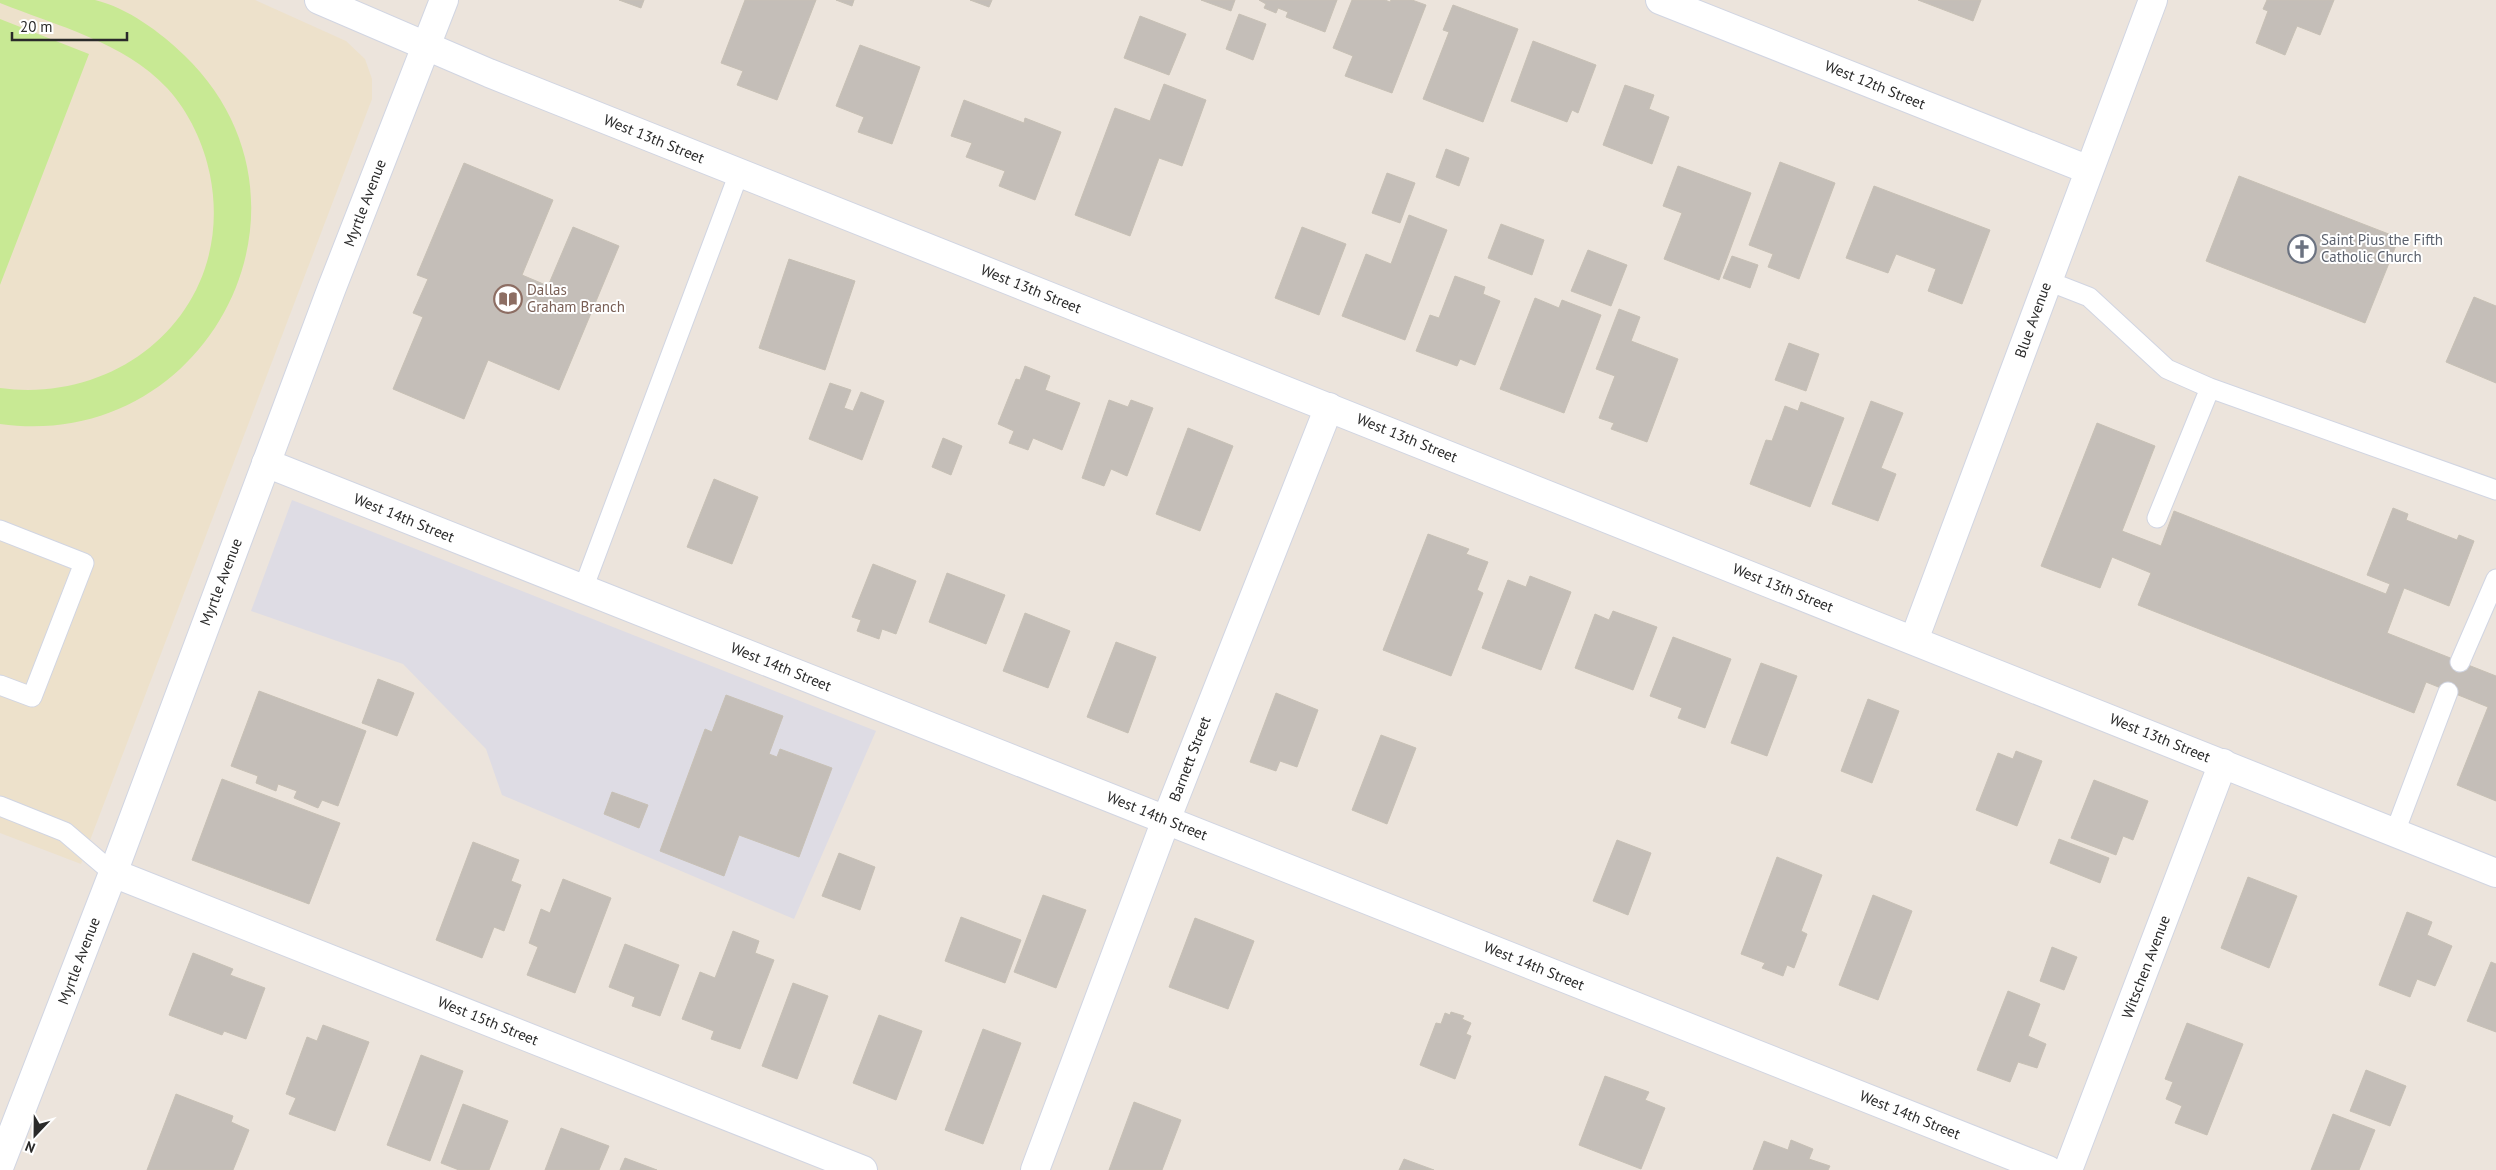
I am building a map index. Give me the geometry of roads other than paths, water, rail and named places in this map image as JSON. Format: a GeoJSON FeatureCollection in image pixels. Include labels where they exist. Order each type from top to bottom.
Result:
{"type":"FeatureCollection","features":[{"type":"Feature","properties":{"kind":"street","name":"West 13th Street"},"geometry":{"type":"LineString","coordinates":[[319,0],[740,173],[2496,873]]}},
{"type":"Feature","properties":{"kind":"street","name":"Myrtle Avenue"},"geometry":{"type":"LineString","coordinates":[[0,1165],[113,873],[266,463],[444,0]]}},
{"type":"Feature","properties":{"kind":"street","name":"West 12th Street"},"geometry":{"type":"LineString","coordinates":[[1660,0],[2090,170]]}},
{"type":"Feature","properties":{"kind":"street","name":"Blue Avenue"},"geometry":{"type":"LineString","coordinates":[[1914,640],[2153,0]]}},
{"type":"Feature","properties":{"kind":"street","name":"Barnett Street"},"geometry":{"type":"LineString","coordinates":[[1035,1170],[1166,820],[1329,407]]}},
{"type":"Feature","properties":{"kind":"street","name":"West 14th Street"},"geometry":{"type":"LineString","coordinates":[[266,463],[2048,1170]]}},
{"type":"Feature","properties":{"kind":"street","name":"Witschen Avenue"},"geometry":{"type":"LineString","coordinates":[[2068,1170],[2224,763]]}},
{"type":"Feature","properties":{"kind":"street","name":"West 15th Street"},"geometry":{"type":"LineString","coordinates":[[113,873],[863,1170]]}},
{"type":"Feature","properties":{"kind":"lane"},"geometry":{"type":"LineString","coordinates":[[583,589],[740,173]]}},
{"type":"Feature","properties":{"kind":"lane"},"geometry":{"type":"LineString","coordinates":[[2048,281],[2089,297],[2167,369],[2210,388],[2496,490]]}},
{"type":"Feature","properties":{"kind":"lane"},"geometry":{"type":"LineString","coordinates":[[2157,518],[2210,388]]}},
{"type":"Feature","properties":{"kind":"lane"},"geometry":{"type":"LineString","coordinates":[[0,530],[84,563],[32,697],[0,684]]}},
{"type":"Feature","properties":{"kind":"lane"},"geometry":{"type":"LineString","coordinates":[[2460,662],[2496,579]]}},
{"type":"Feature","properties":{"kind":"lane"},"geometry":{"type":"LineString","coordinates":[[2395,832],[2448,692]]}},
{"type":"Feature","properties":{"kind":"lane"},"geometry":{"type":"LineString","coordinates":[[2,813],[65,832],[113,873]]}},
{"type":"Feature","properties":{"kind":"place","name":"Saint Pius the Fifth Catholic Church"},"geometry":{"type":"Point","coordinates":[2302,249]}},
{"type":"Feature","properties":{"kind":"place","name":"Dallas Graham Branch"},"geometry":{"type":"Point","coordinates":[508,299]}}]}
